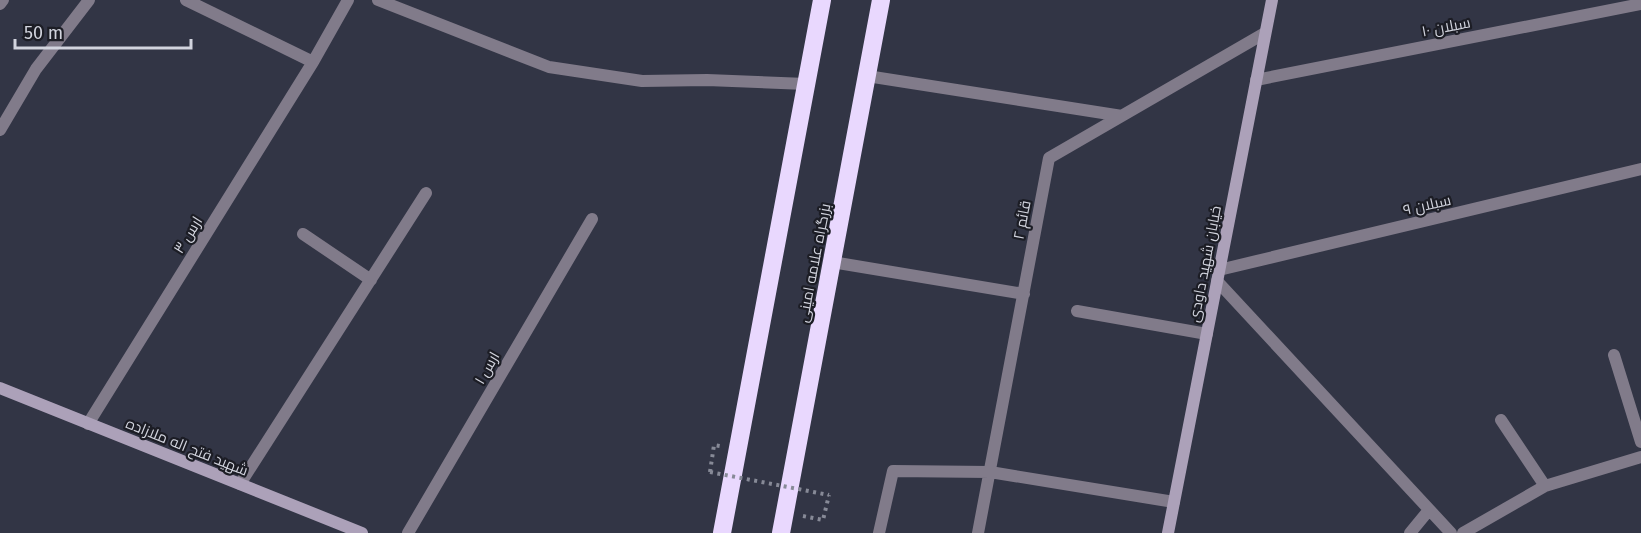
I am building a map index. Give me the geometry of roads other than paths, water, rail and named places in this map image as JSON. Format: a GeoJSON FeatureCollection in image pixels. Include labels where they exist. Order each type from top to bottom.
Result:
{"type":"FeatureCollection","features":[{"type":"Feature","properties":{"kind":"highway"},"geometry":{"type":"LineString","coordinates":[[722,533],[822,0]]}},
{"type":"Feature","properties":{"kind":"highway","name":"بزرگراه علامه امینی"},"geometry":{"type":"LineString","coordinates":[[781,533],[881,0]]}},
{"type":"Feature","properties":{"kind":"street"},"geometry":{"type":"LineString","coordinates":[[0,4],[3,0]]}},
{"type":"Feature","properties":{"kind":"street"},"geometry":{"type":"LineString","coordinates":[[0,130],[36,69],[89,0]]}},
{"type":"Feature","properties":{"kind":"street"},"geometry":{"type":"LineString","coordinates":[[186,0],[313,62]]}},
{"type":"Feature","properties":{"kind":"street","name":"ارس ۳"},"geometry":{"type":"LineString","coordinates":[[88,424],[313,62],[348,0]]}},
{"type":"Feature","properties":{"kind":"street"},"geometry":{"type":"LineString","coordinates":[[378,0],[549,68],[642,81],[707,80],[806,84]]}},
{"type":"Feature","properties":{"kind":"street","name":"خیابان شهید داودی"},"geometry":{"type":"LineString","coordinates":[[1168,533],[1272,0]]}},
{"type":"Feature","properties":{"kind":"street","name":"سبلان ۱۰"},"geometry":{"type":"LineString","coordinates":[[1256,80],[1641,4]]}},
{"type":"Feature","properties":{"kind":"street","name":"قائم ۲"},"geometry":{"type":"LineString","coordinates":[[978,533],[1049,158],[1265,33]]}},
{"type":"Feature","properties":{"kind":"street"},"geometry":{"type":"LineString","coordinates":[[867,76],[1122,116]]}},
{"type":"Feature","properties":{"kind":"street","name":"سبلان ۹"},"geometry":{"type":"LineString","coordinates":[[1218,275],[1641,169]]}},
{"type":"Feature","properties":{"kind":"street"},"geometry":{"type":"LineString","coordinates":[[240,484],[426,193]]}},
{"type":"Feature","properties":{"kind":"street","name":"ارس ۱"},"geometry":{"type":"LineString","coordinates":[[408,533],[592,219]]}},
{"type":"Feature","properties":{"kind":"street"},"geometry":{"type":"LineString","coordinates":[[303,234],[371,280]]}},
{"type":"Feature","properties":{"kind":"street"},"geometry":{"type":"LineString","coordinates":[[832,262],[1024,294]]}},
{"type":"Feature","properties":{"kind":"street"},"geometry":{"type":"LineString","coordinates":[[1218,275],[1451,533]]}},
{"type":"Feature","properties":{"kind":"street"},"geometry":{"type":"LineString","coordinates":[[1077,311],[1207,334]]}},
{"type":"Feature","properties":{"kind":"street"},"geometry":{"type":"LineString","coordinates":[[1614,355],[1641,442]]}},
{"type":"Feature","properties":{"kind":"street","name":"شهید فتح اله ملازاده"},"geometry":{"type":"LineString","coordinates":[[0,388],[362,533]]}},
{"type":"Feature","properties":{"kind":"street"},"geometry":{"type":"LineString","coordinates":[[1501,420],[1545,486]]}},
{"type":"Feature","properties":{"kind":"street"},"geometry":{"type":"LineString","coordinates":[[1464,533],[1545,486],[1641,457]]}},
{"type":"Feature","properties":{"kind":"street"},"geometry":{"type":"LineString","coordinates":[[879,533],[893,471],[990,472],[1174,502]]}},
{"type":"Feature","properties":{"kind":"street"},"geometry":{"type":"LineString","coordinates":[[1410,533],[1429,510]]}}]}
